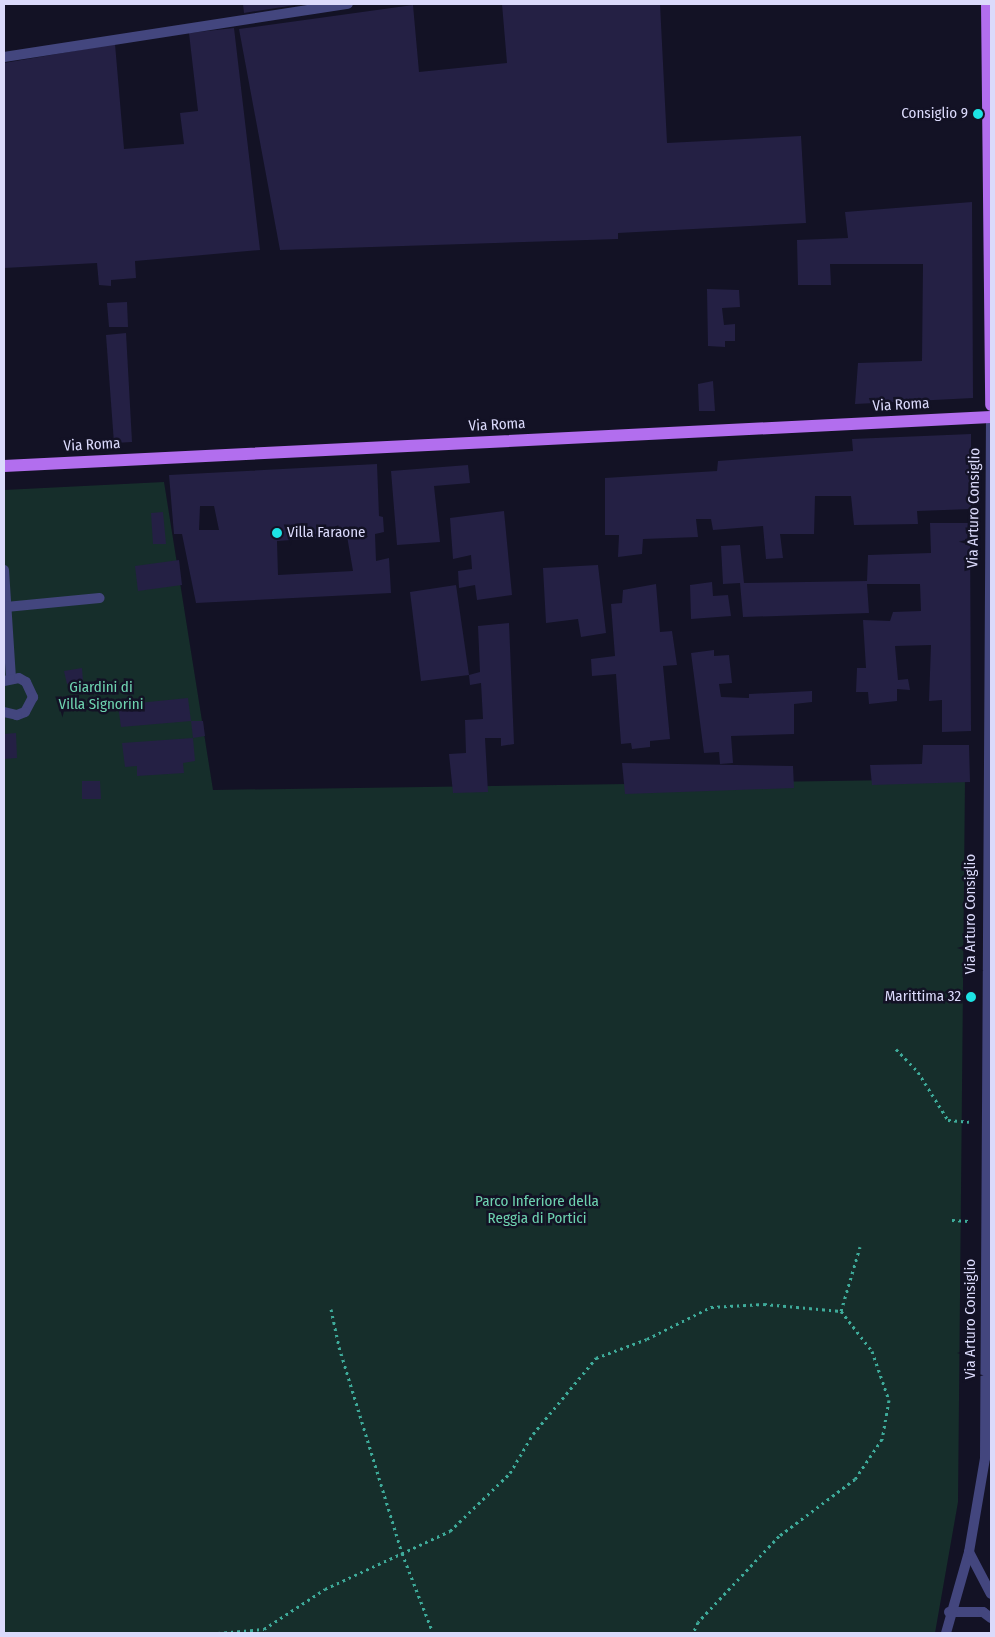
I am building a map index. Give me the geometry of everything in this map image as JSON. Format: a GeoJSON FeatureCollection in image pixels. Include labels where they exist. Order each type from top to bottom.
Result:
{"type":"FeatureCollection","features":[{"type":"Feature","properties":{"kind":"main road"},"geometry":{"type":"LineString","coordinates":[[987,4],[991,405]]}},
{"type":"Feature","properties":{"kind":"main road","name":"Via Roma"},"geometry":{"type":"LineString","coordinates":[[4,466],[991,417]]}},
{"type":"Feature","properties":{"kind":"street"},"geometry":{"type":"LineString","coordinates":[[4,57],[348,4]]}},
{"type":"Feature","properties":{"kind":"street","name":"Via Arturo Consiglio"},"geometry":{"type":"LineString","coordinates":[[946,1633],[949,1612],[969,1552],[985,1458],[991,424]]}},
{"type":"Feature","properties":{"kind":"street"},"geometry":{"type":"LineString","coordinates":[[4,570],[7,679],[26,682],[33,697],[25,712],[17,715],[4,712]]}},
{"type":"Feature","properties":{"kind":"street"},"geometry":{"type":"LineString","coordinates":[[6,607],[100,598]]}},
{"type":"Feature","properties":{"kind":"street"},"geometry":{"type":"LineString","coordinates":[[969,1552],[991,1594]]}},
{"type":"Feature","properties":{"kind":"street"},"geometry":{"type":"LineString","coordinates":[[949,1612],[983,1612],[991,1618]]}},
{"type":"Feature","properties":{"kind":"path"},"geometry":{"type":"LineString","coordinates":[[896,1049],[918,1072],[948,1120]]}},
{"type":"Feature","properties":{"kind":"path"},"geometry":{"type":"LineString","coordinates":[[841,1311],[860,1247]]}},
{"type":"Feature","properties":{"kind":"path"},"geometry":{"type":"LineString","coordinates":[[218,1633],[263,1631],[325,1589],[450,1530],[510,1473],[533,1434],[596,1358],[647,1339],[711,1307],[764,1304],[841,1311],[872,1351],[889,1400],[882,1439],[855,1479],[779,1536],[698,1622],[693,1633]]}},
{"type":"Feature","properties":{"kind":"path"},"geometry":{"type":"LineString","coordinates":[[331,1309],[339,1347],[402,1553],[433,1633]]}},
{"type":"Feature","properties":{"kind":"green space","name":"Parco Inferiore della Reggia di Portici"},"geometry":{"type":"Polygon","coordinates":[[[164,482],[213,790],[965,779],[958,1502],[935,1633],[4,1633],[4,490],[164,482]]]}},
{"type":"Feature","properties":{"kind":"building"},"geometry":{"type":"Polygon","coordinates":[[[243,4],[295,4],[295,5],[244,13],[243,4]]]}},
{"type":"Feature","properties":{"kind":"building"},"geometry":{"type":"Polygon","coordinates":[[[502,4],[660,4],[667,143],[801,136],[806,223],[618,233],[618,239],[280,250],[239,29],[413,5],[419,72],[507,63],[502,4]]]}},
{"type":"Feature","properties":{"kind":"building"},"geometry":{"type":"Polygon","coordinates":[[[234,28],[260,250],[135,261],[136,278],[111,280],[111,286],[99,285],[97,263],[4,268],[4,63],[115,44],[124,149],[184,144],[180,113],[198,111],[189,33],[234,28]]]}},
{"type":"Feature","properties":{"kind":"building"},"geometry":{"type":"Polygon","coordinates":[[[972,202],[973,398],[855,404],[858,363],[922,361],[923,264],[830,264],[831,285],[798,285],[797,240],[848,238],[845,212],[972,202]]]}},
{"type":"Feature","properties":{"kind":"building"},"geometry":{"type":"Polygon","coordinates":[[[707,289],[739,290],[740,307],[722,308],[724,325],[735,324],[735,341],[725,341],[725,347],[708,346],[707,289]]]}},
{"type":"Feature","properties":{"kind":"building"},"geometry":{"type":"Polygon","coordinates":[[[127,302],[128,327],[109,327],[107,303],[127,302]]]}},
{"type":"Feature","properties":{"kind":"building"},"geometry":{"type":"Polygon","coordinates":[[[126,333],[132,442],[114,443],[106,335],[126,333]]]}},
{"type":"Feature","properties":{"kind":"building"},"geometry":{"type":"Polygon","coordinates":[[[713,381],[715,411],[699,411],[698,384],[713,381]]]}},
{"type":"Feature","properties":{"kind":"building"},"geometry":{"type":"Polygon","coordinates":[[[971,434],[971,509],[917,511],[918,524],[854,525],[851,496],[815,496],[814,534],[780,534],[783,558],[766,559],[763,526],[713,530],[711,519],[696,519],[698,537],[643,539],[642,554],[618,557],[619,535],[605,535],[605,478],[717,471],[718,461],[853,451],[852,439],[971,434]]]}},
{"type":"Feature","properties":{"kind":"building","name":"Villa Faraone"},"geometry":{"type":"Polygon","coordinates":[[[377,464],[379,516],[383,517],[384,532],[375,534],[376,561],[389,558],[391,593],[196,603],[182,534],[174,534],[169,475],[377,464]],[[200,506],[199,530],[219,530],[214,506],[200,506]],[[347,536],[277,541],[278,575],[353,571],[347,536]]]}},
{"type":"Feature","properties":{"kind":"building"},"geometry":{"type":"Polygon","coordinates":[[[468,465],[470,483],[434,486],[440,542],[397,545],[391,471],[468,465]]]}},
{"type":"Feature","properties":{"kind":"building"},"geometry":{"type":"Polygon","coordinates":[[[504,511],[512,595],[477,600],[475,585],[459,588],[458,571],[472,569],[471,555],[453,559],[450,518],[504,511]]]}},
{"type":"Feature","properties":{"kind":"building"},"geometry":{"type":"Polygon","coordinates":[[[163,512],[166,544],[153,544],[151,513],[163,512]]]}},
{"type":"Feature","properties":{"kind":"building"},"geometry":{"type":"Polygon","coordinates":[[[930,523],[970,523],[971,731],[942,732],[942,700],[929,701],[931,645],[895,646],[898,680],[908,679],[910,690],[897,689],[897,701],[869,704],[868,692],[856,692],[857,668],[866,668],[863,620],[890,621],[893,612],[921,611],[920,584],[867,584],[869,613],[743,617],[740,583],[723,584],[721,546],[740,545],[744,583],[867,581],[868,555],[931,553],[930,523]]]}},
{"type":"Feature","properties":{"kind":"building"},"geometry":{"type":"Polygon","coordinates":[[[179,560],[182,585],[138,591],[135,566],[179,560]]]}},
{"type":"Feature","properties":{"kind":"building"},"geometry":{"type":"Polygon","coordinates":[[[598,565],[606,633],[581,637],[578,619],[546,623],[543,568],[598,565]]]}},
{"type":"Feature","properties":{"kind":"building"},"geometry":{"type":"Polygon","coordinates":[[[712,582],[713,596],[728,595],[731,616],[691,619],[690,585],[712,582]]]}},
{"type":"Feature","properties":{"kind":"building"},"geometry":{"type":"Polygon","coordinates":[[[656,584],[660,632],[672,631],[677,665],[663,666],[670,739],[650,741],[650,747],[632,749],[631,743],[621,744],[616,674],[592,676],[591,659],[615,656],[611,604],[622,603],[623,590],[656,584]]]}},
{"type":"Feature","properties":{"kind":"building"},"geometry":{"type":"Polygon","coordinates":[[[456,585],[469,675],[421,681],[410,592],[456,585]]]}},
{"type":"Feature","properties":{"kind":"building"},"geometry":{"type":"Polygon","coordinates":[[[509,623],[514,744],[501,746],[501,738],[485,738],[488,792],[453,793],[449,754],[466,753],[465,720],[483,719],[481,683],[470,685],[469,675],[480,672],[478,626],[509,623]]]}},
{"type":"Feature","properties":{"kind":"building"},"geometry":{"type":"Polygon","coordinates":[[[714,650],[714,656],[729,655],[732,683],[719,684],[721,697],[749,698],[749,694],[812,691],[812,702],[794,704],[794,734],[731,736],[733,763],[720,764],[719,752],[704,753],[691,653],[714,650]]]}},
{"type":"Feature","properties":{"kind":"building"},"geometry":{"type":"Polygon","coordinates":[[[82,668],[83,681],[67,684],[64,671],[82,668]]]}},
{"type":"Feature","properties":{"kind":"building"},"geometry":{"type":"Polygon","coordinates":[[[188,698],[191,721],[121,727],[118,705],[188,698]]]}},
{"type":"Feature","properties":{"kind":"building"},"geometry":{"type":"Polygon","coordinates":[[[191,721],[203,721],[205,736],[193,738],[191,721]]]}},
{"type":"Feature","properties":{"kind":"building"},"geometry":{"type":"Polygon","coordinates":[[[16,733],[17,758],[4,759],[4,734],[16,733]]]}},
{"type":"Feature","properties":{"kind":"building"},"geometry":{"type":"Polygon","coordinates":[[[193,738],[195,761],[183,763],[184,773],[137,776],[137,766],[125,767],[122,743],[193,738]]]}},
{"type":"Feature","properties":{"kind":"building"},"geometry":{"type":"Polygon","coordinates":[[[923,745],[969,745],[970,782],[872,785],[870,765],[922,764],[923,745]]]}},
{"type":"Feature","properties":{"kind":"building"},"geometry":{"type":"Polygon","coordinates":[[[622,763],[793,766],[794,788],[625,794],[622,763]]]}},
{"type":"Feature","properties":{"kind":"building"},"geometry":{"type":"Polygon","coordinates":[[[82,781],[100,781],[101,799],[82,799],[82,781]]]}},
{"type":"Feature","properties":{"kind":"place","name":"Consiglio 9"},"geometry":{"type":"Point","coordinates":[978,114]}},
{"type":"Feature","properties":{"kind":"place","name":"Villa Faraone"},"geometry":{"type":"Point","coordinates":[277,533]}},
{"type":"Feature","properties":{"kind":"place","name":"Marittima 32"},"geometry":{"type":"Point","coordinates":[971,997]}},
{"type":"Feature","properties":{"kind":"park label","name":"Giardini di Villa Signorini"},"geometry":{"type":"Point","coordinates":[101,696]}}]}
